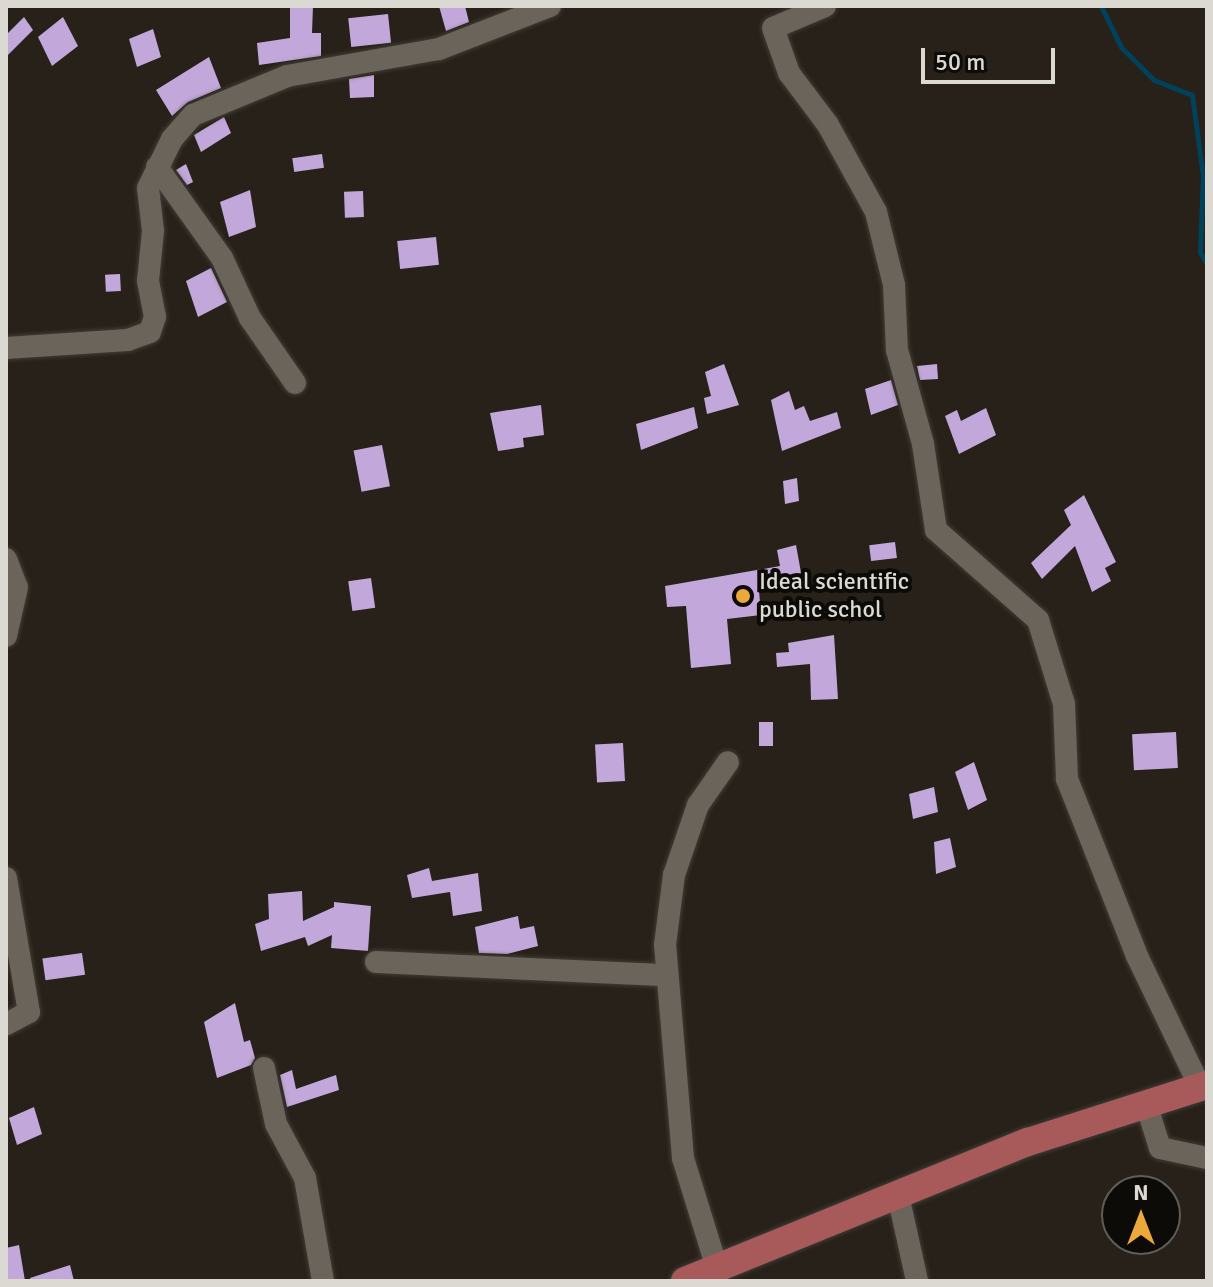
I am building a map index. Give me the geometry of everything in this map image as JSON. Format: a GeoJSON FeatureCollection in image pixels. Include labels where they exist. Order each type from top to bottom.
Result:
{"type":"FeatureCollection","features":[{"type":"Feature","properties":{"kind":"main road"},"geometry":{"type":"LineString","coordinates":[[685,1281],[1028,1142],[1204,1086]]}},
{"type":"Feature","properties":{"kind":"street"},"geometry":{"type":"LineString","coordinates":[[6,348],[128,340],[150,332],[155,317],[148,281],[153,231],[148,188],[183,123],[216,102],[287,76],[439,49],[550,6]]}},
{"type":"Feature","properties":{"kind":"street"},"geometry":{"type":"LineString","coordinates":[[825,6],[773,28],[789,73],[828,125],[876,212],[894,285],[897,350],[923,444],[936,530],[1038,620],[1064,704],[1067,779],[1137,956],[1204,1086]]}},
{"type":"Feature","properties":{"kind":"street"},"geometry":{"type":"LineString","coordinates":[[157,167],[222,258],[250,318],[295,383]]}},
{"type":"Feature","properties":{"kind":"street"},"geometry":{"type":"LineString","coordinates":[[6,559],[17,587],[6,636]]}},
{"type":"Feature","properties":{"kind":"street"},"geometry":{"type":"LineString","coordinates":[[717,1268],[683,1158],[667,975],[674,875],[698,805],[728,762]]}},
{"type":"Feature","properties":{"kind":"street"},"geometry":{"type":"LineString","coordinates":[[6,878],[29,1012],[6,1024]]}},
{"type":"Feature","properties":{"kind":"street"},"geometry":{"type":"LineString","coordinates":[[376,962],[667,975]]}},
{"type":"Feature","properties":{"kind":"street"},"geometry":{"type":"LineString","coordinates":[[264,1068],[276,1124],[305,1178],[323,1281]]}},
{"type":"Feature","properties":{"kind":"street"},"geometry":{"type":"LineString","coordinates":[[1146,1104],[1160,1148],[1207,1158]]}},
{"type":"Feature","properties":{"kind":"street"},"geometry":{"type":"LineString","coordinates":[[898,1195],[917,1281]]}},
{"type":"Feature","properties":{"kind":"building"},"geometry":{"type":"Polygon","coordinates":[[[290,6],[313,6],[312,33],[321,33],[321,56],[259,65],[257,43],[290,38],[290,6]]]}},
{"type":"Feature","properties":{"kind":"building"},"geometry":{"type":"Polygon","coordinates":[[[439,6],[465,6],[469,22],[446,31],[439,6]]]}},
{"type":"Feature","properties":{"kind":"building"},"geometry":{"type":"Polygon","coordinates":[[[388,14],[391,43],[351,47],[348,18],[388,14]]]}},
{"type":"Feature","properties":{"kind":"building"},"geometry":{"type":"Polygon","coordinates":[[[24,17],[33,30],[6,57],[6,35],[24,17]]]}},
{"type":"Feature","properties":{"kind":"building"},"geometry":{"type":"Polygon","coordinates":[[[63,17],[78,46],[52,66],[38,37],[63,17]]]}},
{"type":"Feature","properties":{"kind":"building"},"geometry":{"type":"Polygon","coordinates":[[[153,29],[161,57],[137,67],[129,39],[153,29]]]}},
{"type":"Feature","properties":{"kind":"building"},"geometry":{"type":"Polygon","coordinates":[[[209,57],[221,88],[188,102],[172,116],[156,90],[209,57]]]}},
{"type":"Feature","properties":{"kind":"building"},"geometry":{"type":"Polygon","coordinates":[[[374,75],[374,97],[350,98],[349,79],[374,75]]]}},
{"type":"Feature","properties":{"kind":"building"},"geometry":{"type":"Polygon","coordinates":[[[224,117],[231,133],[201,152],[194,135],[224,117]]]}},
{"type":"Feature","properties":{"kind":"building"},"geometry":{"type":"Polygon","coordinates":[[[322,154],[324,168],[294,172],[292,158],[322,154]]]}},
{"type":"Feature","properties":{"kind":"building"},"geometry":{"type":"Polygon","coordinates":[[[186,164],[193,182],[187,185],[176,170],[186,164]]]}},
{"type":"Feature","properties":{"kind":"building"},"geometry":{"type":"Polygon","coordinates":[[[250,190],[256,227],[229,237],[220,202],[250,190]]]}},
{"type":"Feature","properties":{"kind":"building"},"geometry":{"type":"Polygon","coordinates":[[[363,191],[364,217],[345,218],[344,192],[363,191]]]}},
{"type":"Feature","properties":{"kind":"building"},"geometry":{"type":"Polygon","coordinates":[[[436,237],[439,265],[400,269],[397,241],[436,237]]]}},
{"type":"Feature","properties":{"kind":"building"},"geometry":{"type":"Polygon","coordinates":[[[211,268],[227,302],[198,317],[186,281],[211,268]]]}},
{"type":"Feature","properties":{"kind":"building"},"geometry":{"type":"Polygon","coordinates":[[[120,274],[121,291],[106,292],[105,275],[120,274]]]}},
{"type":"Feature","properties":{"kind":"building"},"geometry":{"type":"Polygon","coordinates":[[[724,364],[739,405],[707,414],[704,398],[711,396],[705,372],[724,364]]]}},
{"type":"Feature","properties":{"kind":"building"},"geometry":{"type":"Polygon","coordinates":[[[937,364],[938,379],[920,380],[917,366],[937,364]]]}},
{"type":"Feature","properties":{"kind":"building"},"geometry":{"type":"Polygon","coordinates":[[[891,380],[898,405],[871,415],[865,389],[891,380]]]}},
{"type":"Feature","properties":{"kind":"building"},"geometry":{"type":"Polygon","coordinates":[[[789,391],[795,410],[804,406],[810,421],[837,412],[841,428],[782,451],[771,400],[789,391]]]}},
{"type":"Feature","properties":{"kind":"building"},"geometry":{"type":"Polygon","coordinates":[[[541,405],[544,435],[523,438],[524,447],[498,451],[490,413],[541,405]]]}},
{"type":"Feature","properties":{"kind":"building"},"geometry":{"type":"Polygon","coordinates":[[[694,407],[698,428],[641,450],[636,424],[694,407]]]}},
{"type":"Feature","properties":{"kind":"building"},"geometry":{"type":"Polygon","coordinates":[[[986,408],[996,435],[959,454],[945,416],[957,410],[961,421],[986,408]]]}},
{"type":"Feature","properties":{"kind":"building"},"geometry":{"type":"Polygon","coordinates":[[[382,445],[390,486],[362,492],[354,451],[382,445]]]}},
{"type":"Feature","properties":{"kind":"building"},"geometry":{"type":"Polygon","coordinates":[[[797,478],[799,501],[785,504],[783,481],[797,478]]]}},
{"type":"Feature","properties":{"kind":"building"},"geometry":{"type":"Polygon","coordinates":[[[1084,495],[1116,562],[1105,568],[1111,581],[1092,592],[1075,546],[1042,579],[1031,563],[1071,525],[1064,510],[1084,495]]]}},
{"type":"Feature","properties":{"kind":"building"},"geometry":{"type":"Polygon","coordinates":[[[895,542],[897,558],[871,561],[869,545],[895,542]]]}},
{"type":"Feature","properties":{"kind":"building"},"geometry":{"type":"Polygon","coordinates":[[[796,545],[802,578],[759,590],[761,615],[727,619],[731,664],[691,668],[686,606],[667,607],[665,586],[780,566],[777,550],[796,545]]]}},
{"type":"Feature","properties":{"kind":"building"},"geometry":{"type":"Polygon","coordinates":[[[371,578],[375,608],[352,611],[348,581],[371,578]]]}},
{"type":"Feature","properties":{"kind":"building"},"geometry":{"type":"Polygon","coordinates":[[[834,635],[838,699],[811,700],[810,664],[777,667],[776,653],[789,652],[788,643],[834,635]]]}},
{"type":"Feature","properties":{"kind":"building"},"geometry":{"type":"Polygon","coordinates":[[[759,722],[773,722],[773,746],[759,746],[759,722]]]}},
{"type":"Feature","properties":{"kind":"building"},"geometry":{"type":"Polygon","coordinates":[[[1176,732],[1178,768],[1134,770],[1132,734],[1176,732]]]}},
{"type":"Feature","properties":{"kind":"building"},"geometry":{"type":"Polygon","coordinates":[[[623,743],[625,781],[597,782],[595,744],[623,743]]]}},
{"type":"Feature","properties":{"kind":"building"},"geometry":{"type":"Polygon","coordinates":[[[974,762],[987,800],[968,810],[955,772],[974,762]]]}},
{"type":"Feature","properties":{"kind":"building"},"geometry":{"type":"Polygon","coordinates":[[[934,787],[938,812],[913,819],[909,794],[934,787]]]}},
{"type":"Feature","properties":{"kind":"building"},"geometry":{"type":"Polygon","coordinates":[[[950,838],[956,867],[936,874],[934,842],[950,838]]]}},
{"type":"Feature","properties":{"kind":"building"},"geometry":{"type":"Polygon","coordinates":[[[429,868],[432,881],[478,873],[482,911],[453,916],[450,892],[412,898],[407,875],[429,868]]]}},
{"type":"Feature","properties":{"kind":"building"},"geometry":{"type":"Polygon","coordinates":[[[302,891],[303,921],[334,907],[334,902],[371,906],[368,951],[331,948],[332,935],[308,946],[305,937],[261,951],[255,924],[269,919],[268,894],[302,891]]]}},
{"type":"Feature","properties":{"kind":"building"},"geometry":{"type":"Polygon","coordinates":[[[518,916],[520,929],[534,926],[538,946],[507,954],[479,953],[475,927],[518,916]]]}},
{"type":"Feature","properties":{"kind":"building"},"geometry":{"type":"Polygon","coordinates":[[[82,953],[85,975],[45,980],[42,959],[82,953]]]}},
{"type":"Feature","properties":{"kind":"building"},"geometry":{"type":"Polygon","coordinates":[[[235,1003],[244,1042],[250,1040],[255,1058],[251,1065],[217,1078],[204,1022],[235,1003]]]}},
{"type":"Feature","properties":{"kind":"building"},"geometry":{"type":"Polygon","coordinates":[[[292,1070],[296,1089],[336,1075],[339,1090],[287,1107],[280,1075],[292,1070]]]}},
{"type":"Feature","properties":{"kind":"building"},"geometry":{"type":"Polygon","coordinates":[[[34,1107],[42,1134],[17,1145],[9,1118],[34,1107]]]}},
{"type":"Feature","properties":{"kind":"building"},"geometry":{"type":"Polygon","coordinates":[[[19,1245],[25,1281],[6,1281],[6,1248],[19,1245]]]}},
{"type":"Feature","properties":{"kind":"building"},"geometry":{"type":"Polygon","coordinates":[[[70,1265],[74,1281],[31,1281],[30,1278],[70,1265]]]}},
{"type":"Feature","properties":{"kind":"waterway"},"geometry":{"type":"LineString","coordinates":[[1101,6],[1121,47],[1154,80],[1192,95],[1203,176],[1200,252],[1207,264]]}},
{"type":"Feature","properties":{"kind":"place","name":"Ideal scientific public schol"},"geometry":{"type":"Point","coordinates":[743,596]}}]}
